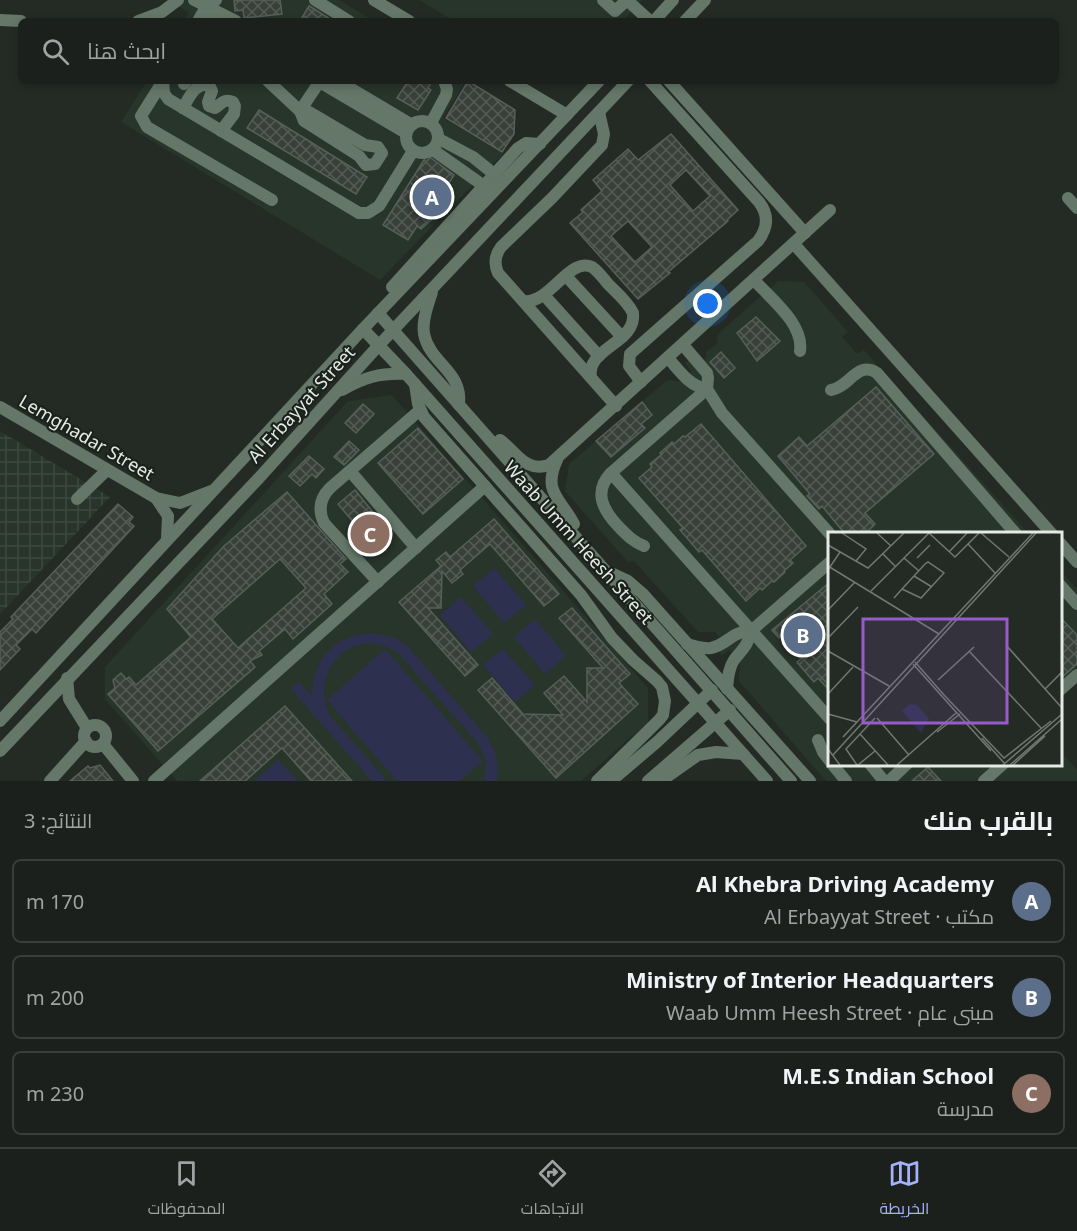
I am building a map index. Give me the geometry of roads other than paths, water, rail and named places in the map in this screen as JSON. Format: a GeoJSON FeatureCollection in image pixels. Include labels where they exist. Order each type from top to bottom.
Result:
{"type":"FeatureCollection","features":[{"type":"Feature","properties":{"kind":"street"},"geometry":{"type":"LineString","coordinates":[[146,18],[162,12],[178,0]]}},
{"type":"Feature","properties":{"kind":"street"},"geometry":{"type":"LineString","coordinates":[[194,0],[211,4],[231,18]]}},
{"type":"Feature","properties":{"kind":"street"},"geometry":{"type":"LineString","coordinates":[[315,0],[344,18]]}},
{"type":"Feature","properties":{"kind":"street"},"geometry":{"type":"LineString","coordinates":[[376,0],[405,18]]}},
{"type":"Feature","properties":{"kind":"street"},"geometry":{"type":"LineString","coordinates":[[603,0],[617,11],[627,0],[648,18]]}},
{"type":"Feature","properties":{"kind":"street"},"geometry":{"type":"LineString","coordinates":[[655,18],[673,0]]}},
{"type":"Feature","properties":{"kind":"street"},"geometry":{"type":"LineString","coordinates":[[688,18],[705,0]]}},
{"type":"Feature","properties":{"kind":"street"},"geometry":{"type":"LineString","coordinates":[[200,18],[211,4]]}},
{"type":"Feature","properties":{"kind":"street"},"geometry":{"type":"LineString","coordinates":[[211,4],[209,15],[212,18]]}},
{"type":"Feature","properties":{"kind":"street"},"geometry":{"type":"LineString","coordinates":[[0,20],[18,21]]}},
{"type":"Feature","properties":{"kind":"street"},"geometry":{"type":"LineString","coordinates":[[161,84],[142,112],[142,118],[147,127],[272,200]]}},
{"type":"Feature","properties":{"kind":"street"},"geometry":{"type":"LineString","coordinates":[[163,84],[162,88],[168,99],[359,213],[368,213],[379,206],[413,151]]}},
{"type":"Feature","properties":{"kind":"street"},"geometry":{"type":"LineString","coordinates":[[271,84],[300,111],[304,121],[359,156],[366,165],[375,164],[381,157],[382,153],[378,147],[365,145],[309,112],[300,111]]}},
{"type":"Feature","properties":{"kind":"street"},"geometry":{"type":"LineString","coordinates":[[300,111],[317,84]]}},
{"type":"Feature","properties":{"kind":"street"},"geometry":{"type":"LineString","coordinates":[[325,84],[409,129]]}},
{"type":"Feature","properties":{"kind":"street"},"geometry":{"type":"LineString","coordinates":[[342,84],[409,129]]}},
{"type":"Feature","properties":{"kind":"street"},"geometry":{"type":"LineString","coordinates":[[431,123],[446,94],[445,84]]}},
{"type":"Feature","properties":{"kind":"street"},"geometry":{"type":"LineString","coordinates":[[515,84],[567,115]]}},
{"type":"Feature","properties":{"kind":"street","name":"Al Erbayyat Street"},"geometry":{"type":"LineString","coordinates":[[0,722],[363,329],[596,84]]}},
{"type":"Feature","properties":{"kind":"street","name":"Al Erbayyat Street"},"geometry":{"type":"LineString","coordinates":[[0,751],[259,478],[379,345],[625,84]]}},
{"type":"Feature","properties":{"kind":"street"},"geometry":{"type":"LineString","coordinates":[[641,382],[629,366],[630,354],[758,240],[766,223],[765,211],[759,202],[654,84]]}},
{"type":"Feature","properties":{"kind":"street"},"geometry":{"type":"LineString","coordinates":[[672,84],[805,233]]}},
{"type":"Feature","properties":{"kind":"street"},"geometry":{"type":"LineString","coordinates":[[183,108],[198,86],[209,85],[212,91],[209,106],[215,108],[227,100],[235,106],[234,114],[221,131]]}},
{"type":"Feature","properties":{"kind":"street"},"geometry":{"type":"LineString","coordinates":[[599,112],[604,138],[600,148],[501,246],[496,264],[498,273],[616,406]]}},
{"type":"Feature","properties":{"kind":"street"},"geometry":{"type":"LineString","coordinates":[[421,121],[431,123],[437,130],[436,144],[423,153],[413,151],[407,143],[409,129],[421,121]]}},
{"type":"Feature","properties":{"kind":"street"},"geometry":{"type":"LineString","coordinates":[[436,144],[473,157],[494,174]]}},
{"type":"Feature","properties":{"kind":"street"},"geometry":{"type":"LineString","coordinates":[[436,144],[484,186]]}},
{"type":"Feature","properties":{"kind":"street"},"geometry":{"type":"LineString","coordinates":[[378,313],[378,305],[382,299],[494,174],[522,145],[540,144]]}},
{"type":"Feature","properties":{"kind":"street"},"geometry":{"type":"LineString","coordinates":[[1068,198],[1077,208]]}},
{"type":"Feature","properties":{"kind":"street"},"geometry":{"type":"LineString","coordinates":[[487,436],[500,440],[530,466],[544,466],[558,459],[830,210]]}},
{"type":"Feature","properties":{"kind":"street"},"geometry":{"type":"LineString","coordinates":[[794,244],[1050,532]]}},
{"type":"Feature","properties":{"kind":"street"},"geometry":{"type":"LineString","coordinates":[[523,301],[536,300],[575,268],[583,265],[592,267],[603,278],[633,313],[631,328],[591,367],[591,377]]}},
{"type":"Feature","properties":{"kind":"street"},"geometry":{"type":"LineString","coordinates":[[566,276],[622,337]]}},
{"type":"Feature","properties":{"kind":"street"},"geometry":{"type":"LineString","coordinates":[[754,280],[798,329],[801,340],[800,351]]}},
{"type":"Feature","properties":{"kind":"street"},"geometry":{"type":"LineString","coordinates":[[433,288],[424,320],[424,334],[431,350],[455,379],[459,392],[459,405]]}},
{"type":"Feature","properties":{"kind":"street"},"geometry":{"type":"LineString","coordinates":[[544,295],[600,356]]}},
{"type":"Feature","properties":{"kind":"street","name":"Waab Umm Heesh Street"},"geometry":{"type":"LineString","coordinates":[[378,313],[791,781]]}},
{"type":"Feature","properties":{"kind":"street","name":"Waab Umm Heesh Street"},"geometry":{"type":"LineString","coordinates":[[363,329],[415,384],[767,781]]}},
{"type":"Feature","properties":{"kind":"street"},"geometry":{"type":"LineString","coordinates":[[683,345],[707,373],[707,389],[722,413],[828,532]]}},
{"type":"Feature","properties":{"kind":"street"},"geometry":{"type":"LineString","coordinates":[[668,358],[688,381],[697,387],[707,389]]}},
{"type":"Feature","properties":{"kind":"street"},"geometry":{"type":"LineString","coordinates":[[831,390],[840,387],[862,370],[870,370],[877,374],[1014,532]]}},
{"type":"Feature","properties":{"kind":"street"},"geometry":{"type":"LineString","coordinates":[[333,395],[369,376],[389,373],[406,374]]}},
{"type":"Feature","properties":{"kind":"street"},"geometry":{"type":"LineString","coordinates":[[415,384],[420,410],[581,595],[612,638],[657,681],[664,694],[664,708],[659,720],[597,781]]}},
{"type":"Feature","properties":{"kind":"street"},"geometry":{"type":"LineString","coordinates":[[644,546],[630,538],[604,508],[602,489],[611,473],[707,389]]}},
{"type":"Feature","properties":{"kind":"street","name":"Lemghadar Street"},"geometry":{"type":"LineString","coordinates":[[0,406],[156,498],[180,503],[216,489]]}},
{"type":"Feature","properties":{"kind":"street"},"geometry":{"type":"LineString","coordinates":[[378,582],[328,528],[322,517],[321,504],[326,493],[420,410]]}},
{"type":"Feature","properties":{"kind":"street"},"geometry":{"type":"LineString","coordinates":[[558,459],[552,472],[551,487],[557,501],[574,524],[578,538]]}},
{"type":"Feature","properties":{"kind":"street"},"geometry":{"type":"LineString","coordinates":[[77,499],[107,470]]}},
{"type":"Feature","properties":{"kind":"street"},"geometry":{"type":"LineString","coordinates":[[350,471],[416,548]]}},
{"type":"Feature","properties":{"kind":"street"},"geometry":{"type":"LineString","coordinates":[[611,473],[828,717]]}},
{"type":"Feature","properties":{"kind":"street"},"geometry":{"type":"LineString","coordinates":[[154,781],[485,486]]}},
{"type":"Feature","properties":{"kind":"street","name":"Lemghadar Street"},"geometry":{"type":"LineString","coordinates":[[156,498],[168,516],[167,539]]}},
{"type":"Feature","properties":{"kind":"street"},"geometry":{"type":"LineString","coordinates":[[509,514],[520,503]]}},
{"type":"Feature","properties":{"kind":"street"},"geometry":{"type":"LineString","coordinates":[[1062,545],[1077,562]]}},
{"type":"Feature","properties":{"kind":"street"},"geometry":{"type":"LineString","coordinates":[[727,689],[729,670],[748,643],[751,631],[828,564]]}},
{"type":"Feature","properties":{"kind":"street","name":"Waab Umm Heesh Street"},"geometry":{"type":"LineString","coordinates":[[607,570],[635,586],[810,781]]}},
{"type":"Feature","properties":{"kind":"street"},"geometry":{"type":"LineString","coordinates":[[1062,587],[1077,604]]}},
{"type":"Feature","properties":{"kind":"street"},"geometry":{"type":"LineString","coordinates":[[687,644],[704,648],[714,647],[739,632],[751,631]]}},
{"type":"Feature","properties":{"kind":"street"},"geometry":{"type":"LineString","coordinates":[[1062,688],[1077,675]]}},
{"type":"Feature","properties":{"kind":"street"},"geometry":{"type":"LineString","coordinates":[[68,678],[69,699],[87,728]]}},
{"type":"Feature","properties":{"kind":"street"},"geometry":{"type":"LineString","coordinates":[[611,781],[657,742],[712,690]]}},
{"type":"Feature","properties":{"kind":"street"},"geometry":{"type":"LineString","coordinates":[[648,781],[730,710]]}},
{"type":"Feature","properties":{"kind":"street"},"geometry":{"type":"LineString","coordinates":[[87,728],[98,725],[103,728],[106,733],[103,744]]}},
{"type":"Feature","properties":{"kind":"street"},"geometry":{"type":"LineString","coordinates":[[87,728],[84,737],[86,741],[94,746],[103,744]]}},
{"type":"Feature","properties":{"kind":"street"},"geometry":{"type":"LineString","coordinates":[[818,740],[828,758]]}},
{"type":"Feature","properties":{"kind":"street"},"geometry":{"type":"LineString","coordinates":[[50,781],[86,741]]}},
{"type":"Feature","properties":{"kind":"street"},"geometry":{"type":"LineString","coordinates":[[103,744],[133,781]]}},
{"type":"Feature","properties":{"kind":"street"},"geometry":{"type":"LineString","coordinates":[[661,781],[698,755],[716,752],[743,754]]}},
{"type":"Feature","properties":{"kind":"street"},"geometry":{"type":"LineString","coordinates":[[833,766],[846,781]]}},
{"type":"Feature","properties":{"kind":"street"},"geometry":{"type":"LineString","coordinates":[[871,766],[887,781],[906,766]]}},
{"type":"Feature","properties":{"kind":"street"},"geometry":{"type":"LineString","coordinates":[[984,781],[1002,766]]}},
{"type":"Feature","properties":{"kind":"place","name":"Al Khebra Driving Academy"},"geometry":{"type":"Point","coordinates":[432,197]}},
{"type":"Feature","properties":{"kind":"place","name":"M.E.S Indian School"},"geometry":{"type":"Point","coordinates":[370,534]}},
{"type":"Feature","properties":{"kind":"place","name":"Ministry of Interior Headquarters"},"geometry":{"type":"Point","coordinates":[803,635]}}]}
